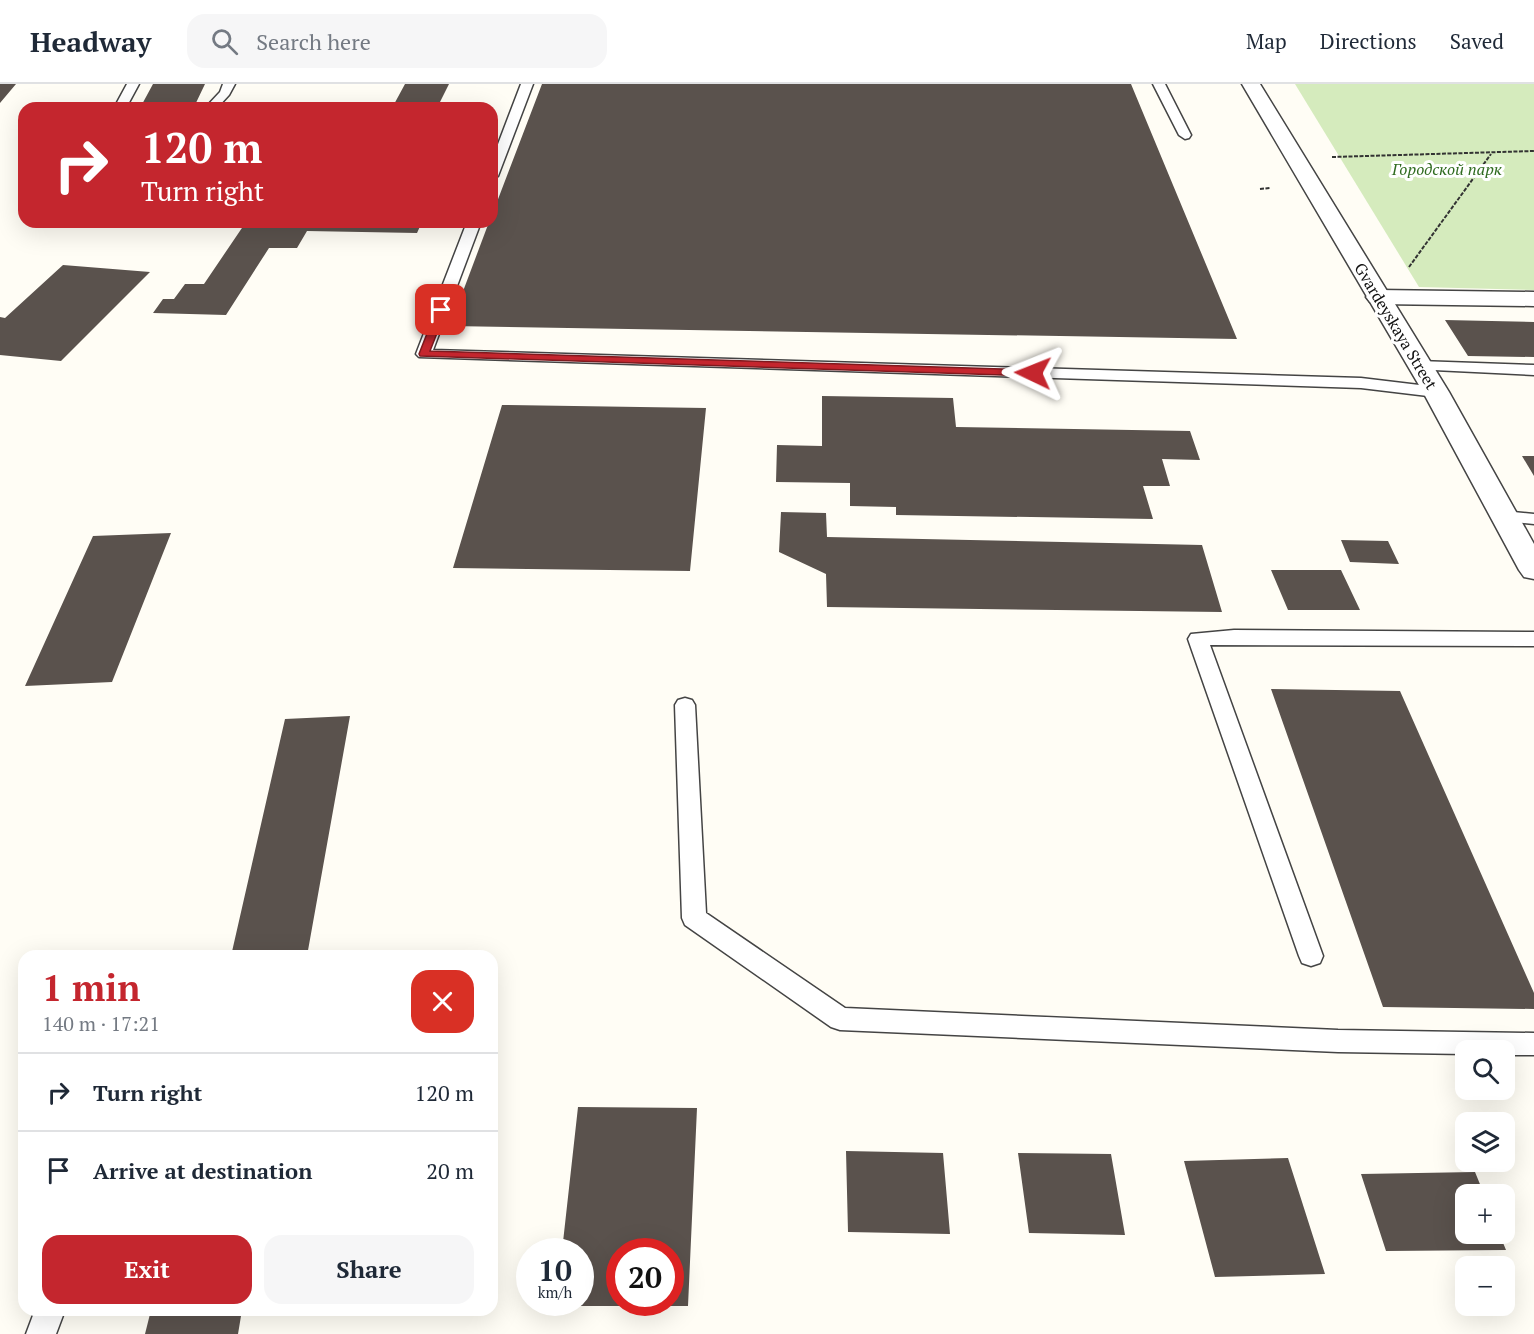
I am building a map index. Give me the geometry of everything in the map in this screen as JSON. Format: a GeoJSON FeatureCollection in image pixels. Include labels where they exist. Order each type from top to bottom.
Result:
{"type":"FeatureCollection","features":[{"type":"Feature","properties":{"kind":"street","name":"Gvardeyskaya Street"},"geometry":{"type":"LineString","coordinates":[[1251,84],[1436,392],[1534,570]]}},
{"type":"Feature","properties":{"kind":"street"},"geometry":{"type":"LineString","coordinates":[[1378,297],[1534,298]]}},
{"type":"Feature","properties":{"kind":"lane"},"geometry":{"type":"LineString","coordinates":[[123,102],[133,84]]}},
{"type":"Feature","properties":{"kind":"lane"},"geometry":{"type":"LineString","coordinates":[[217,102],[225,93],[229,84]]}},
{"type":"Feature","properties":{"kind":"lane"},"geometry":{"type":"LineString","coordinates":[[498,160],[527,84]]}},
{"type":"Feature","properties":{"kind":"lane"},"geometry":{"type":"LineString","coordinates":[[1160,84],[1185,135]]}},
{"type":"Feature","properties":{"kind":"lane"},"geometry":{"type":"LineString","coordinates":[[472,228],[424,354],[1361,383],[1436,392]]}},
{"type":"Feature","properties":{"kind":"lane"},"geometry":{"type":"LineString","coordinates":[[1419,366],[1534,370]]}},
{"type":"Feature","properties":{"kind":"lane"},"geometry":{"type":"LineString","coordinates":[[1503,516],[1534,519]]}},
{"type":"Feature","properties":{"kind":"lane"},"geometry":{"type":"LineString","coordinates":[[1311,956],[1198,639],[1233,637],[1534,639]]}},
{"type":"Feature","properties":{"kind":"lane"},"geometry":{"type":"LineString","coordinates":[[685,705],[694,918],[840,1019],[1338,1041],[1534,1044]]}},
{"type":"Feature","properties":{"kind":"lane"},"geometry":{"type":"LineString","coordinates":[[41,1334],[48,1316]]}},
{"type":"Feature","properties":{"kind":"path"},"geometry":{"type":"LineString","coordinates":[[1322,157],[1534,151]]}},
{"type":"Feature","properties":{"kind":"path"},"geometry":{"type":"LineString","coordinates":[[1406,271],[1491,153]]}},
{"type":"Feature","properties":{"kind":"path"},"geometry":{"type":"LineString","coordinates":[[1260,189],[1270,188]]}},
{"type":"Feature","properties":{"kind":"green space","name":"Городской парк"},"geometry":{"type":"Polygon","coordinates":[[[1295,84],[1534,84],[1534,290],[1419,287],[1295,84]]]}},
{"type":"Feature","properties":{"kind":"building"},"geometry":{"type":"Polygon","coordinates":[[[0,84],[16,84],[0,103],[0,84]]]}},
{"type":"Feature","properties":{"kind":"building"},"geometry":{"type":"Polygon","coordinates":[[[153,84],[205,84],[196,102],[143,102],[153,84]]]}},
{"type":"Feature","properties":{"kind":"building"},"geometry":{"type":"Polygon","coordinates":[[[405,84],[449,84],[440,102],[395,102],[405,84]]]}},
{"type":"Feature","properties":{"kind":"building"},"geometry":{"type":"Polygon","coordinates":[[[542,84],[1131,84],[1237,339],[450,326],[487,228],[498,228],[498,199],[542,84]]]}},
{"type":"Feature","properties":{"kind":"building"},"geometry":{"type":"Polygon","coordinates":[[[242,228],[419,228],[417,233],[307,231],[297,248],[269,248],[226,315],[153,313],[163,299],[174,299],[185,284],[204,284],[242,228]]]}},
{"type":"Feature","properties":{"kind":"building"},"geometry":{"type":"Polygon","coordinates":[[[63,265],[150,272],[61,361],[0,355],[0,317],[5,318],[63,265]]]}},
{"type":"Feature","properties":{"kind":"building"},"geometry":{"type":"Polygon","coordinates":[[[1445,320],[1534,322],[1534,357],[1468,356],[1445,320]]]}},
{"type":"Feature","properties":{"kind":"building"},"geometry":{"type":"Polygon","coordinates":[[[822,396],[953,398],[956,427],[1190,431],[1200,460],[1162,459],[1170,486],[1143,486],[1153,519],[896,515],[896,507],[850,506],[850,483],[776,482],[777,445],[822,446],[822,396]]]}},
{"type":"Feature","properties":{"kind":"building"},"geometry":{"type":"Polygon","coordinates":[[[502,405],[706,408],[690,571],[453,568],[502,405]]]}},
{"type":"Feature","properties":{"kind":"building"},"geometry":{"type":"Polygon","coordinates":[[[1522,456],[1534,456],[1534,476],[1522,456]]]}},
{"type":"Feature","properties":{"kind":"building"},"geometry":{"type":"Polygon","coordinates":[[[781,512],[826,513],[827,537],[1202,545],[1222,612],[827,607],[826,574],[779,552],[781,512]]]}},
{"type":"Feature","properties":{"kind":"building"},"geometry":{"type":"Polygon","coordinates":[[[171,533],[112,682],[25,686],[93,536],[171,533]]]}},
{"type":"Feature","properties":{"kind":"building"},"geometry":{"type":"Polygon","coordinates":[[[1341,540],[1388,541],[1399,564],[1350,562],[1341,540]]]}},
{"type":"Feature","properties":{"kind":"building"},"geometry":{"type":"Polygon","coordinates":[[[1271,570],[1341,570],[1360,610],[1288,610],[1271,570]]]}},
{"type":"Feature","properties":{"kind":"building"},"geometry":{"type":"Polygon","coordinates":[[[1271,689],[1400,691],[1534,993],[1534,1009],[1383,1007],[1271,689]]]}},
{"type":"Feature","properties":{"kind":"building"},"geometry":{"type":"Polygon","coordinates":[[[350,716],[308,950],[232,950],[285,719],[350,716]]]}},
{"type":"Feature","properties":{"kind":"building"},"geometry":{"type":"Polygon","coordinates":[[[578,1107],[697,1108],[688,1306],[684,1306],[684,1238],[606,1238],[606,1306],[594,1306],[594,1238],[563,1238],[578,1107]]]}},
{"type":"Feature","properties":{"kind":"building"},"geometry":{"type":"Polygon","coordinates":[[[846,1151],[943,1153],[950,1234],[848,1232],[846,1151]]]}},
{"type":"Feature","properties":{"kind":"building"},"geometry":{"type":"Polygon","coordinates":[[[1018,1153],[1111,1154],[1125,1235],[1029,1233],[1018,1153]]]}},
{"type":"Feature","properties":{"kind":"building"},"geometry":{"type":"Polygon","coordinates":[[[1288,1158],[1325,1274],[1215,1277],[1184,1161],[1288,1158]]]}},
{"type":"Feature","properties":{"kind":"building"},"geometry":{"type":"Polygon","coordinates":[[[1475,1172],[1480,1184],[1455,1184],[1455,1244],[1504,1244],[1506,1250],[1386,1251],[1361,1174],[1475,1172]]]}},
{"type":"Feature","properties":{"kind":"building"},"geometry":{"type":"Polygon","coordinates":[[[150,1316],[241,1316],[238,1334],[145,1334],[150,1316]]]}},
{"type":"Feature","properties":{"kind":"route"},"geometry":{"type":"LineString","coordinates":[[441,310],[424,354],[1033,373]]}}]}
